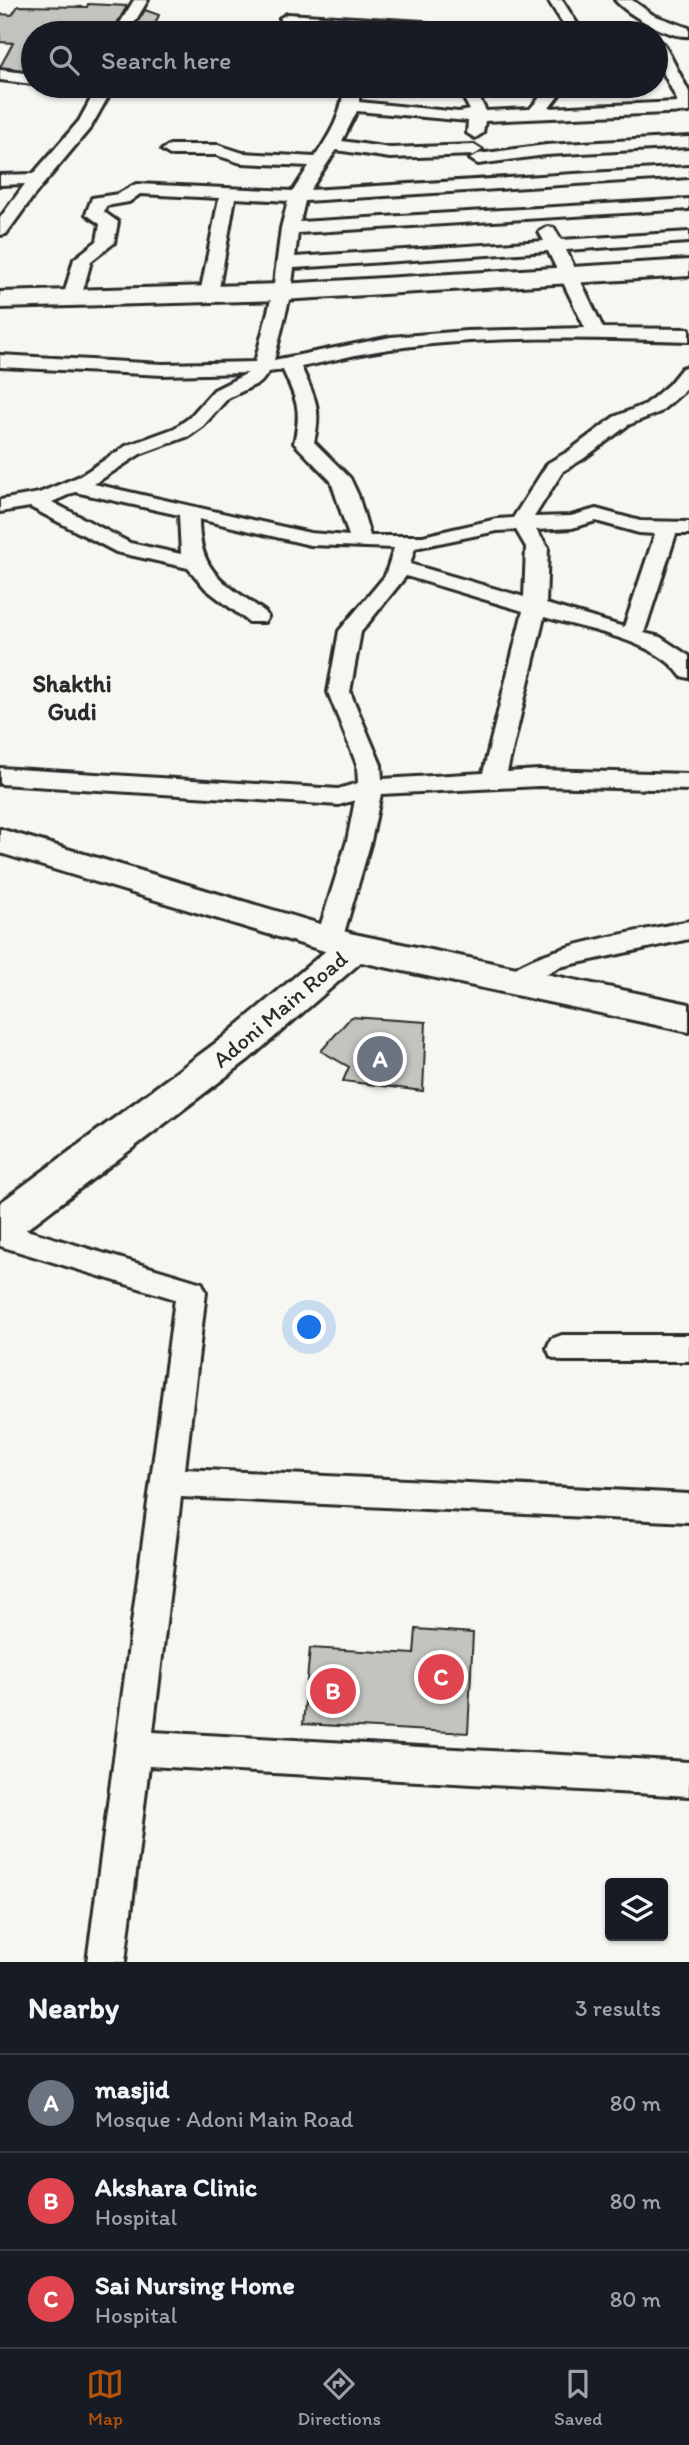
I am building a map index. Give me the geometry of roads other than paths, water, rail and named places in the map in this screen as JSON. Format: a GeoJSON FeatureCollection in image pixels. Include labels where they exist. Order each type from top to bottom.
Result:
{"type":"FeatureCollection","features":[{"type":"Feature","properties":{"kind":"street"},"geometry":{"type":"LineString","coordinates":[[128,21],[141,0]]}},
{"type":"Feature","properties":{"kind":"street"},"geometry":{"type":"LineString","coordinates":[[555,0],[568,21]]}},
{"type":"Feature","properties":{"kind":"street"},"geometry":{"type":"LineString","coordinates":[[622,0],[654,21]]}},
{"type":"Feature","properties":{"kind":"street"},"geometry":{"type":"LineString","coordinates":[[286,1],[289,6],[287,21]]}},
{"type":"Feature","properties":{"kind":"street"},"geometry":{"type":"LineString","coordinates":[[668,27],[684,35]]}},
{"type":"Feature","properties":{"kind":"street"},"geometry":{"type":"LineString","coordinates":[[351,106],[430,116],[479,117],[688,102],[668,65]]}},
{"type":"Feature","properties":{"kind":"street"},"geometry":{"type":"LineString","coordinates":[[671,71],[689,69]]}},
{"type":"Feature","properties":{"kind":"street"},"geometry":{"type":"LineString","coordinates":[[0,70],[21,71]]}},
{"type":"Feature","properties":{"kind":"street"},"geometry":{"type":"LineString","coordinates":[[0,75],[21,78]]}},
{"type":"Feature","properties":{"kind":"street"},"geometry":{"type":"LineString","coordinates":[[0,230],[38,179],[77,137],[101,98]]}},
{"type":"Feature","properties":{"kind":"street"},"geometry":{"type":"LineString","coordinates":[[0,506],[33,500],[74,486],[133,450],[182,432],[196,422],[221,394],[254,378],[263,367],[282,292],[290,228],[298,196],[333,145],[351,106],[351,98]]}},
{"type":"Feature","properties":{"kind":"street"},"geometry":{"type":"LineString","coordinates":[[470,98],[479,117],[476,155],[487,185]]}},
{"type":"Feature","properties":{"kind":"street"},"geometry":{"type":"LineString","coordinates":[[535,113],[550,98]]}},
{"type":"Feature","properties":{"kind":"street"},"geometry":{"type":"LineString","coordinates":[[333,145],[390,153],[476,155],[689,142]]}},
{"type":"Feature","properties":{"kind":"street"},"geometry":{"type":"LineString","coordinates":[[170,150],[218,150],[240,158],[320,162]]}},
{"type":"Feature","properties":{"kind":"street"},"geometry":{"type":"LineString","coordinates":[[514,153],[539,215],[596,332]]}},
{"type":"Feature","properties":{"kind":"street"},"geometry":{"type":"LineString","coordinates":[[72,298],[83,259],[104,243],[108,222],[95,214],[98,202],[122,198],[131,191],[144,188],[298,196],[689,172]]}},
{"type":"Feature","properties":{"kind":"street"},"geometry":{"type":"LineString","coordinates":[[0,180],[38,179]]}},
{"type":"Feature","properties":{"kind":"street"},"geometry":{"type":"LineString","coordinates":[[209,294],[228,194]]}},
{"type":"Feature","properties":{"kind":"street"},"geometry":{"type":"LineString","coordinates":[[290,228],[689,204]]}},
{"type":"Feature","properties":{"kind":"street"},"geometry":{"type":"LineString","coordinates":[[286,263],[689,237]]}},
{"type":"Feature","properties":{"kind":"street"},"geometry":{"type":"LineString","coordinates":[[0,300],[282,292],[689,268]]}},
{"type":"Feature","properties":{"kind":"street"},"geometry":{"type":"LineString","coordinates":[[0,361],[206,370],[290,364],[337,352],[455,336],[549,331],[689,335]]}},
{"type":"Feature","properties":{"kind":"street"},"geometry":{"type":"LineString","coordinates":[[290,364],[309,405],[310,418],[304,443],[340,478],[348,495],[361,542]]}},
{"type":"Feature","properties":{"kind":"street"},"geometry":{"type":"LineString","coordinates":[[521,522],[555,467],[576,455],[621,421],[653,408],[676,388],[689,372]]}},
{"type":"Feature","properties":{"kind":"street"},"geometry":{"type":"LineString","coordinates":[[74,486],[310,539],[361,542],[435,540],[497,525],[572,522],[596,515],[630,526],[689,528]]}},
{"type":"Feature","properties":{"kind":"street"},"geometry":{"type":"LineString","coordinates":[[33,500],[123,548],[195,563]]}},
{"type":"Feature","properties":{"kind":"street"},"geometry":{"type":"LineString","coordinates":[[189,510],[190,547],[195,563],[210,579],[257,617]]}},
{"type":"Feature","properties":{"kind":"street"},"geometry":{"type":"LineString","coordinates":[[493,780],[534,607],[537,547],[521,522]]}},
{"type":"Feature","properties":{"kind":"street"},"geometry":{"type":"LineString","coordinates":[[632,636],[667,528]]}},
{"type":"Feature","properties":{"kind":"street"},"geometry":{"type":"LineString","coordinates":[[0,841],[341,943],[370,787],[369,765],[340,692],[350,631],[395,576],[407,542]]}},
{"type":"Feature","properties":{"kind":"street"},"geometry":{"type":"LineString","coordinates":[[399,567],[652,642],[686,664],[689,671]]}},
{"type":"Feature","properties":{"kind":"street"},"geometry":{"type":"LineString","coordinates":[[0,776],[339,797],[370,787],[539,778],[689,782]]}},
{"type":"Feature","properties":{"kind":"street"},"geometry":{"type":"LineString","coordinates":[[514,981],[552,960],[689,930]]}},
{"type":"Feature","properties":{"kind":"street","name":"Adoni Main Road"},"geometry":{"type":"LineString","coordinates":[[0,1226],[235,1049],[341,943],[689,1018]]}},
{"type":"Feature","properties":{"kind":"street"},"geometry":{"type":"LineString","coordinates":[[0,1234],[191,1292],[106,1962]]}},
{"type":"Feature","properties":{"kind":"street"},"geometry":{"type":"LineString","coordinates":[[562,1348],[689,1348]]}},
{"type":"Feature","properties":{"kind":"street"},"geometry":{"type":"LineString","coordinates":[[167,1482],[689,1508]]}},
{"type":"Feature","properties":{"kind":"street"},"geometry":{"type":"LineString","coordinates":[[133,1748],[689,1779]]}},
{"type":"Feature","properties":{"kind":"place","name":"masjid"},"geometry":{"type":"Point","coordinates":[380,1059]}},
{"type":"Feature","properties":{"kind":"place","name":"Sai Nursing Home"},"geometry":{"type":"Point","coordinates":[441,1677]}},
{"type":"Feature","properties":{"kind":"place","name":"Akshara Clinic"},"geometry":{"type":"Point","coordinates":[333,1691]}},
{"type":"Feature","properties":{"kind":"district","name":"Shakthi Gudi"},"geometry":{"type":"Point","coordinates":[72,697]}}]}
